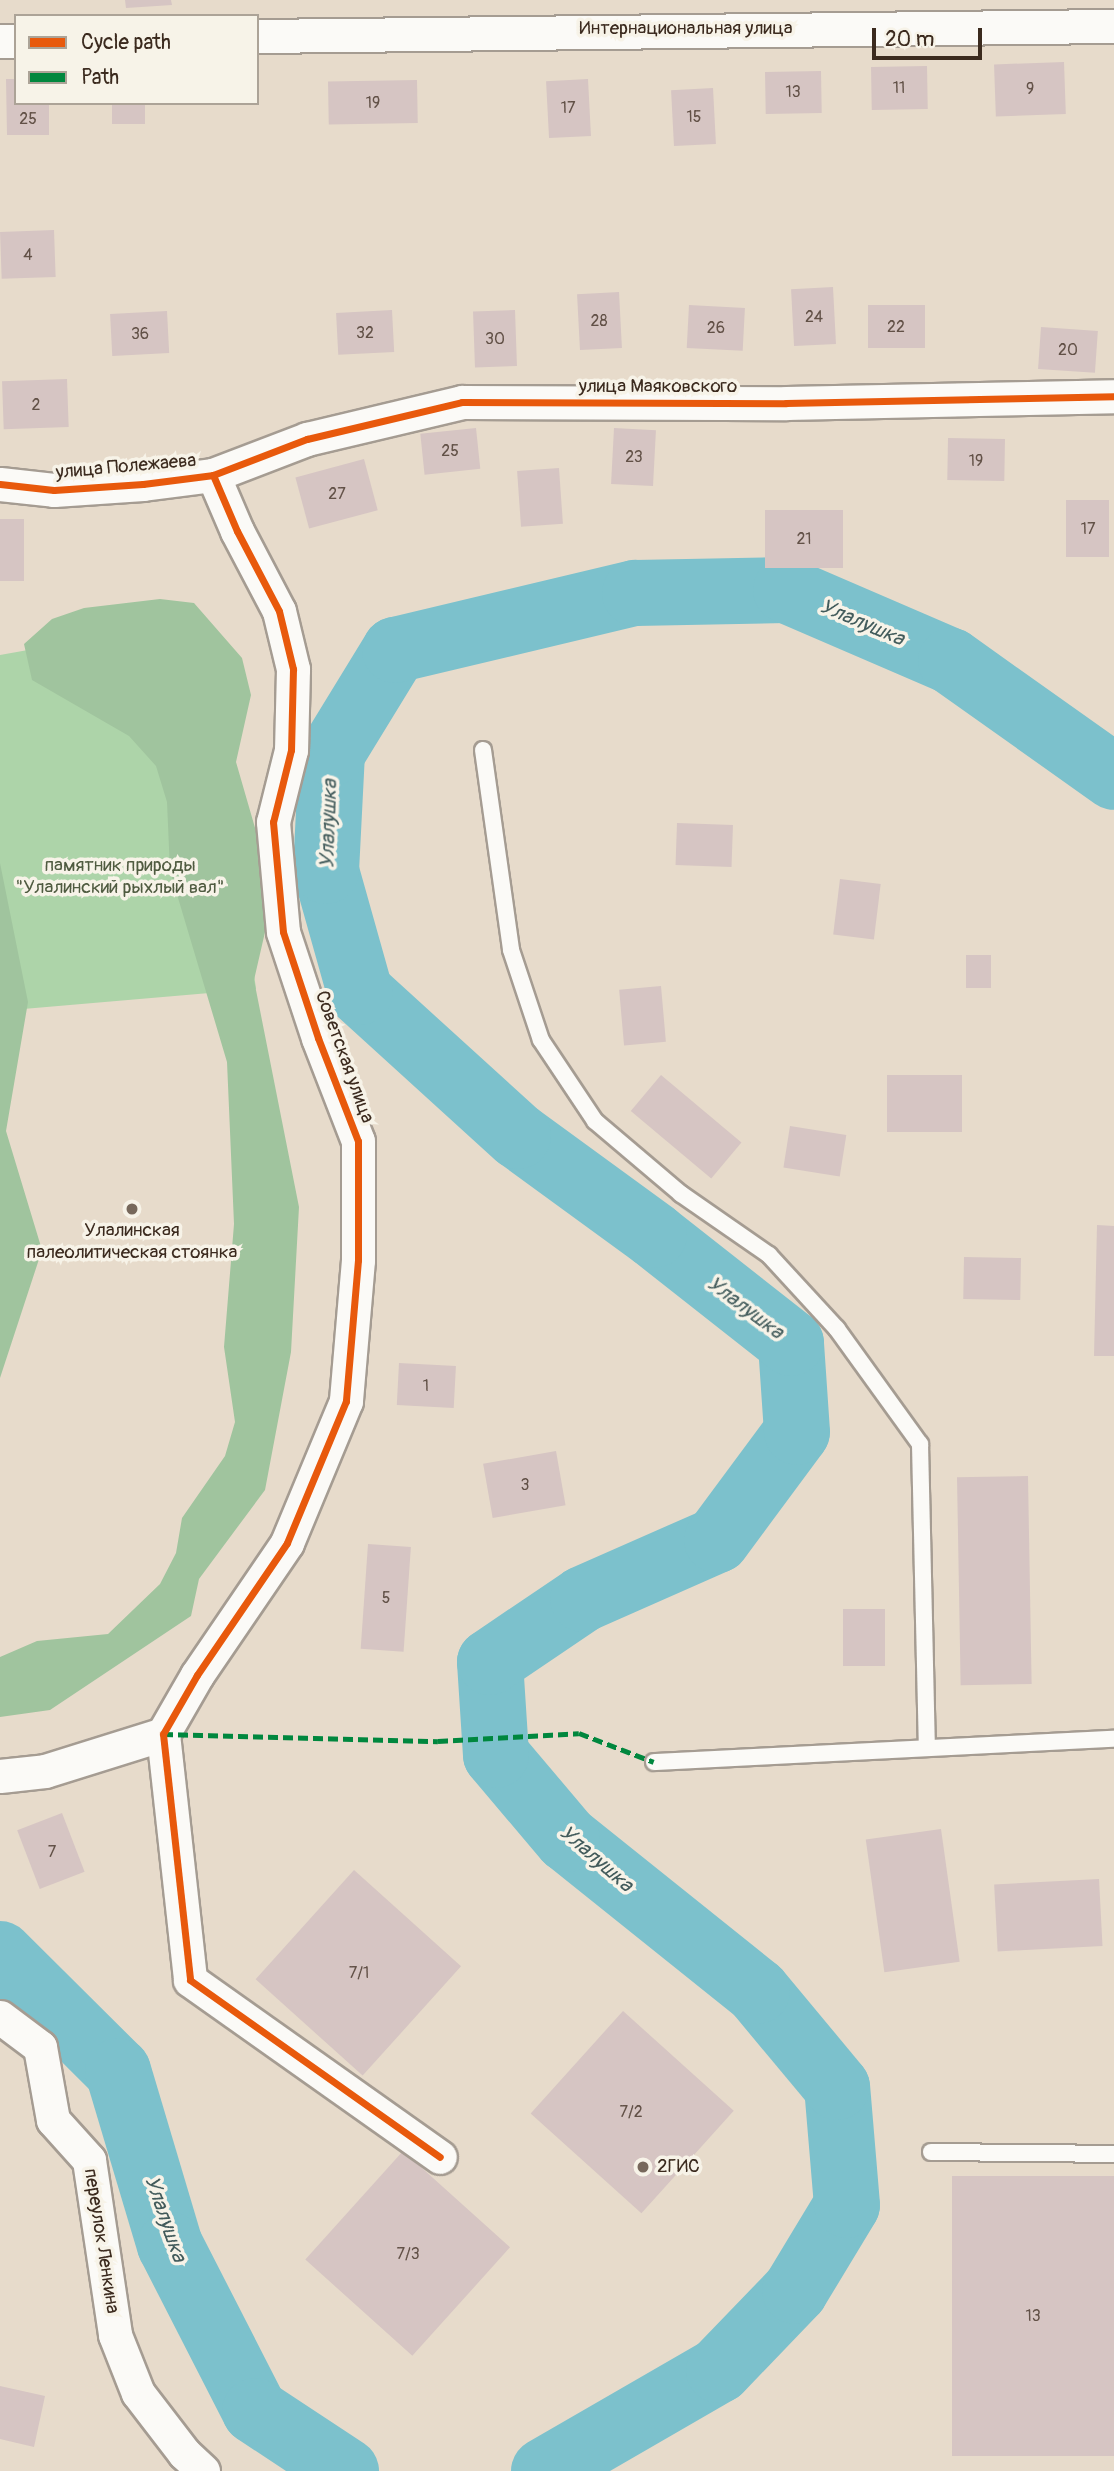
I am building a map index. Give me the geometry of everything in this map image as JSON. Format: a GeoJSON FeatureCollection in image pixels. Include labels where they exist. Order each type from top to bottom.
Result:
{"type":"FeatureCollection","features":[{"type":"Feature","properties":{"kind":"street","name":"Интернациональная улица"},"geometry":{"type":"LineString","coordinates":[[259,36],[1114,26]]}},
{"type":"Feature","properties":{"kind":"street","name":"улица Маяковского"},"geometry":{"type":"LineString","coordinates":[[212,475],[307,439],[461,402],[786,403],[1114,396]]}},
{"type":"Feature","properties":{"kind":"street","name":"улица Полежаева"},"geometry":{"type":"LineString","coordinates":[[0,484],[54,490],[143,484],[212,475]]}},
{"type":"Feature","properties":{"kind":"street","name":"Советская улица"},"geometry":{"type":"LineString","coordinates":[[163,1734],[197,1675],[287,1543],[346,1401],[358,1259],[358,1141],[318,1038],[283,932],[273,822],[291,750],[293,669],[279,611],[237,531],[212,475]]}},
{"type":"Feature","properties":{"kind":"street"},"geometry":{"type":"LineString","coordinates":[[0,1776],[45,1771],[163,1734],[190,1980],[440,2157]]}},
{"type":"Feature","properties":{"kind":"street","name":"переулок Ленкина"},"geometry":{"type":"LineString","coordinates":[[0,2017],[40,2047],[53,2120],[89,2160],[115,2335],[138,2393],[184,2452],[203,2471]]}},
{"type":"Feature","properties":{"kind":"lane"},"geometry":{"type":"LineString","coordinates":[[483,750],[511,950],[541,1040],[595,1121],[681,1194],[778,1265],[838,1329],[920,1444],[927,1748]]}},
{"type":"Feature","properties":{"kind":"lane"},"geometry":{"type":"LineString","coordinates":[[654,1762],[1114,1739]]}},
{"type":"Feature","properties":{"kind":"lane"},"geometry":{"type":"LineString","coordinates":[[931,2152],[1114,2154]]}},
{"type":"Feature","properties":{"kind":"green space"},"geometry":{"type":"Polygon","coordinates":[[[160,599],[194,603],[242,658],[251,695],[236,762],[266,866],[271,906],[254,980],[299,1207],[291,1352],[265,1490],[199,1579],[191,1616],[50,1710],[0,1717],[0,1657],[37,1641],[108,1634],[160,1584],[176,1553],[182,1518],[225,1456],[235,1422],[224,1347],[234,1224],[227,1062],[170,871],[167,802],[156,766],[129,736],[32,680],[24,644],[52,619],[84,608],[160,599]]]}},
{"type":"Feature","properties":{"kind":"green space","name":"памятник природы \"Улалинский рыхлый вал\""},"geometry":{"type":"Polygon","coordinates":[[[207,618],[256,989],[0,1011],[0,655],[207,618]]]}},
{"type":"Feature","properties":{"kind":"green space"},"geometry":{"type":"Polygon","coordinates":[[[0,863],[28,1002],[6,1131],[42,1250],[0,1378],[0,863]]]}},
{"type":"Feature","properties":{"kind":"building"},"geometry":{"type":"Polygon","coordinates":[[[125,0],[171,0],[172,5],[126,8],[125,0]]]}},
{"type":"Feature","properties":{"kind":"building"},"geometry":{"type":"Polygon","coordinates":[[[1064,62],[1066,114],[996,116],[994,64],[1064,62]]]}},
{"type":"Feature","properties":{"kind":"building"},"geometry":{"type":"Polygon","coordinates":[[[927,66],[928,109],[872,110],[871,67],[927,66]]]}},
{"type":"Feature","properties":{"kind":"building"},"geometry":{"type":"Polygon","coordinates":[[[821,71],[822,113],[766,114],[765,72],[821,71]]]}},
{"type":"Feature","properties":{"kind":"building"},"geometry":{"type":"Polygon","coordinates":[[[6,79],[14,79],[14,105],[49,105],[49,135],[7,135],[6,79]]]}},
{"type":"Feature","properties":{"kind":"building"},"geometry":{"type":"Polygon","coordinates":[[[588,79],[591,136],[549,138],[546,81],[588,79]]]}},
{"type":"Feature","properties":{"kind":"building"},"geometry":{"type":"Polygon","coordinates":[[[417,80],[418,123],[329,125],[328,82],[417,80]]]}},
{"type":"Feature","properties":{"kind":"building"},"geometry":{"type":"Polygon","coordinates":[[[713,88],[716,144],[674,146],[671,90],[713,88]]]}},
{"type":"Feature","properties":{"kind":"building"},"geometry":{"type":"Polygon","coordinates":[[[112,105],[145,105],[145,124],[112,124],[112,105]]]}},
{"type":"Feature","properties":{"kind":"building"},"geometry":{"type":"Polygon","coordinates":[[[54,230],[56,277],[2,279],[0,232],[54,230]]]}},
{"type":"Feature","properties":{"kind":"building"},"geometry":{"type":"Polygon","coordinates":[[[833,287],[836,344],[794,346],[791,289],[833,287]]]}},
{"type":"Feature","properties":{"kind":"building"},"geometry":{"type":"Polygon","coordinates":[[[619,292],[622,348],[580,350],[577,294],[619,292]]]}},
{"type":"Feature","properties":{"kind":"building"},"geometry":{"type":"Polygon","coordinates":[[[689,305],[745,308],[743,351],[687,348],[689,305]]]}},
{"type":"Feature","properties":{"kind":"building"},"geometry":{"type":"Polygon","coordinates":[[[868,305],[925,305],[925,348],[868,348],[868,305]]]}},
{"type":"Feature","properties":{"kind":"building"},"geometry":{"type":"Polygon","coordinates":[[[392,310],[394,352],[338,355],[336,313],[392,310]]]}},
{"type":"Feature","properties":{"kind":"building"},"geometry":{"type":"Polygon","coordinates":[[[515,310],[517,366],[475,367],[473,311],[515,310]]]}},
{"type":"Feature","properties":{"kind":"building"},"geometry":{"type":"Polygon","coordinates":[[[167,311],[169,353],[112,356],[110,314],[167,311]]]}},
{"type":"Feature","properties":{"kind":"building"},"geometry":{"type":"Polygon","coordinates":[[[1041,327],[1098,331],[1095,373],[1038,369],[1041,327]]]}},
{"type":"Feature","properties":{"kind":"building"},"geometry":{"type":"Polygon","coordinates":[[[67,379],[69,427],[4,429],[2,381],[67,379]]]}},
{"type":"Feature","properties":{"kind":"building"},"geometry":{"type":"Polygon","coordinates":[[[476,428],[480,469],[425,475],[420,434],[476,428]]]}},
{"type":"Feature","properties":{"kind":"building"},"geometry":{"type":"Polygon","coordinates":[[[614,428],[656,430],[653,486],[611,484],[614,428]]]}},
{"type":"Feature","properties":{"kind":"building"},"geometry":{"type":"Polygon","coordinates":[[[948,438],[1005,439],[1004,481],[947,480],[948,438]]]}},
{"type":"Feature","properties":{"kind":"building"},"geometry":{"type":"Polygon","coordinates":[[[364,459],[378,510],[309,529],[295,477],[364,459]]]}},
{"type":"Feature","properties":{"kind":"building"},"geometry":{"type":"Polygon","coordinates":[[[559,468],[563,524],[521,527],[517,471],[559,468]]]}},
{"type":"Feature","properties":{"kind":"building"},"geometry":{"type":"Polygon","coordinates":[[[1066,500],[1109,500],[1109,557],[1066,557],[1066,500]]]}},
{"type":"Feature","properties":{"kind":"building"},"geometry":{"type":"Polygon","coordinates":[[[765,510],[843,510],[843,568],[765,568],[765,510]]]}},
{"type":"Feature","properties":{"kind":"building"},"geometry":{"type":"Polygon","coordinates":[[[0,519],[24,519],[24,581],[0,581],[0,519]]]}},
{"type":"Feature","properties":{"kind":"building"},"geometry":{"type":"Polygon","coordinates":[[[677,823],[733,825],[732,867],[676,865],[677,823]]]}},
{"type":"Feature","properties":{"kind":"building"},"geometry":{"type":"Polygon","coordinates":[[[840,879],[881,884],[874,940],[833,935],[840,879]]]}},
{"type":"Feature","properties":{"kind":"building"},"geometry":{"type":"Polygon","coordinates":[[[966,955],[991,955],[991,988],[966,988],[966,955]]]}},
{"type":"Feature","properties":{"kind":"building"},"geometry":{"type":"Polygon","coordinates":[[[661,986],[666,1042],[624,1045],[619,990],[661,986]]]}},
{"type":"Feature","properties":{"kind":"building"},"geometry":{"type":"Polygon","coordinates":[[[661,1075],[741,1142],[711,1178],[631,1111],[661,1075]]]}},
{"type":"Feature","properties":{"kind":"building"},"geometry":{"type":"Polygon","coordinates":[[[887,1075],[962,1075],[962,1132],[887,1132],[887,1075]]]}},
{"type":"Feature","properties":{"kind":"building"},"geometry":{"type":"Polygon","coordinates":[[[790,1126],[846,1135],[840,1176],[783,1167],[790,1126]]]}},
{"type":"Feature","properties":{"kind":"building"},"geometry":{"type":"Polygon","coordinates":[[[1097,1225],[1114,1226],[1114,1356],[1094,1356],[1097,1225]]]}},
{"type":"Feature","properties":{"kind":"building"},"geometry":{"type":"Polygon","coordinates":[[[964,1257],[1021,1258],[1020,1300],[963,1299],[964,1257]]]}},
{"type":"Feature","properties":{"kind":"building"},"geometry":{"type":"Polygon","coordinates":[[[399,1363],[456,1366],[454,1408],[397,1405],[399,1363]]]}},
{"type":"Feature","properties":{"kind":"building"},"geometry":{"type":"Polygon","coordinates":[[[556,1451],[566,1505],[493,1518],[483,1464],[556,1451]]]}},
{"type":"Feature","properties":{"kind":"building"},"geometry":{"type":"Polygon","coordinates":[[[1028,1476],[1032,1684],[961,1685],[957,1477],[1028,1476]]]}},
{"type":"Feature","properties":{"kind":"building"},"geometry":{"type":"Polygon","coordinates":[[[368,1544],[411,1547],[404,1652],[361,1649],[368,1544]]]}},
{"type":"Feature","properties":{"kind":"building"},"geometry":{"type":"Polygon","coordinates":[[[843,1609],[885,1609],[885,1666],[843,1666],[843,1609]]]}},
{"type":"Feature","properties":{"kind":"building"},"geometry":{"type":"Polygon","coordinates":[[[62,1813],[85,1872],[40,1889],[17,1830],[62,1813]]]}},
{"type":"Feature","properties":{"kind":"building"},"geometry":{"type":"Polygon","coordinates":[[[941,1829],[960,1962],[884,1972],[866,1840],[941,1829]]]}},
{"type":"Feature","properties":{"kind":"building"},"geometry":{"type":"Polygon","coordinates":[[[354,1870],[461,1966],[363,2076],[256,1979],[354,1870]]]}},
{"type":"Feature","properties":{"kind":"building"},"geometry":{"type":"Polygon","coordinates":[[[1099,1879],[1103,1946],[998,1951],[994,1884],[1099,1879]]]}},
{"type":"Feature","properties":{"kind":"building"},"geometry":{"type":"Polygon","coordinates":[[[623,2011],[734,2111],[641,2213],[531,2114],[623,2011]]]}},
{"type":"Feature","properties":{"kind":"building"},"geometry":{"type":"Polygon","coordinates":[[[403,2151],[510,2247],[412,2356],[305,2259],[403,2151]]]}},
{"type":"Feature","properties":{"kind":"building"},"geometry":{"type":"Polygon","coordinates":[[[952,2176],[1114,2176],[1114,2456],[952,2456],[952,2176]]]}},
{"type":"Feature","properties":{"kind":"building"},"geometry":{"type":"Polygon","coordinates":[[[0,2386],[45,2396],[34,2447],[0,2439],[0,2386]]]}},
{"type":"Feature","properties":{"kind":"waterway","name":"Улалушка"},"geometry":{"type":"LineString","coordinates":[[544,2471],[719,2370],[795,2291],[847,2205],[837,2087],[757,1991],[567,1839],[496,1755],[490,1662],[583,1599],[717,1540],[797,1432],[791,1343],[654,1235],[518,1136],[360,992],[326,871],[332,753],[395,650],[635,593],[786,590],[951,661],[1114,777]]}},
{"type":"Feature","properties":{"kind":"waterway","name":"Улалушка"},"geometry":{"type":"LineString","coordinates":[[0,1954],[118,2071],[170,2245],[255,2411],[346,2471]]}},
{"type":"Feature","properties":{"kind":"marked path"},"geometry":{"type":"LineString","coordinates":[[163,1734],[438,1741],[579,1733],[654,1762]]}},
{"type":"Feature","properties":{"kind":"cycle path"},"geometry":{"type":"LineString","coordinates":[[0,484],[54,490],[143,484],[213,475],[307,439],[462,402],[786,403],[1114,396]]}},
{"type":"Feature","properties":{"kind":"cycle path"},"geometry":{"type":"LineString","coordinates":[[213,475],[237,531],[279,611],[293,669],[291,750],[273,822],[283,932],[318,1038],[358,1141],[358,1260],[346,1401],[287,1543],[197,1675],[163,1734],[190,1980],[440,2157]]}},
{"type":"Feature","properties":{"kind":"place","name":"Улалинская палеолитическая стоянка"},"geometry":{"type":"Point","coordinates":[132,1209]}},
{"type":"Feature","properties":{"kind":"place","name":"2ГИС"},"geometry":{"type":"Point","coordinates":[643,2167]}}]}
